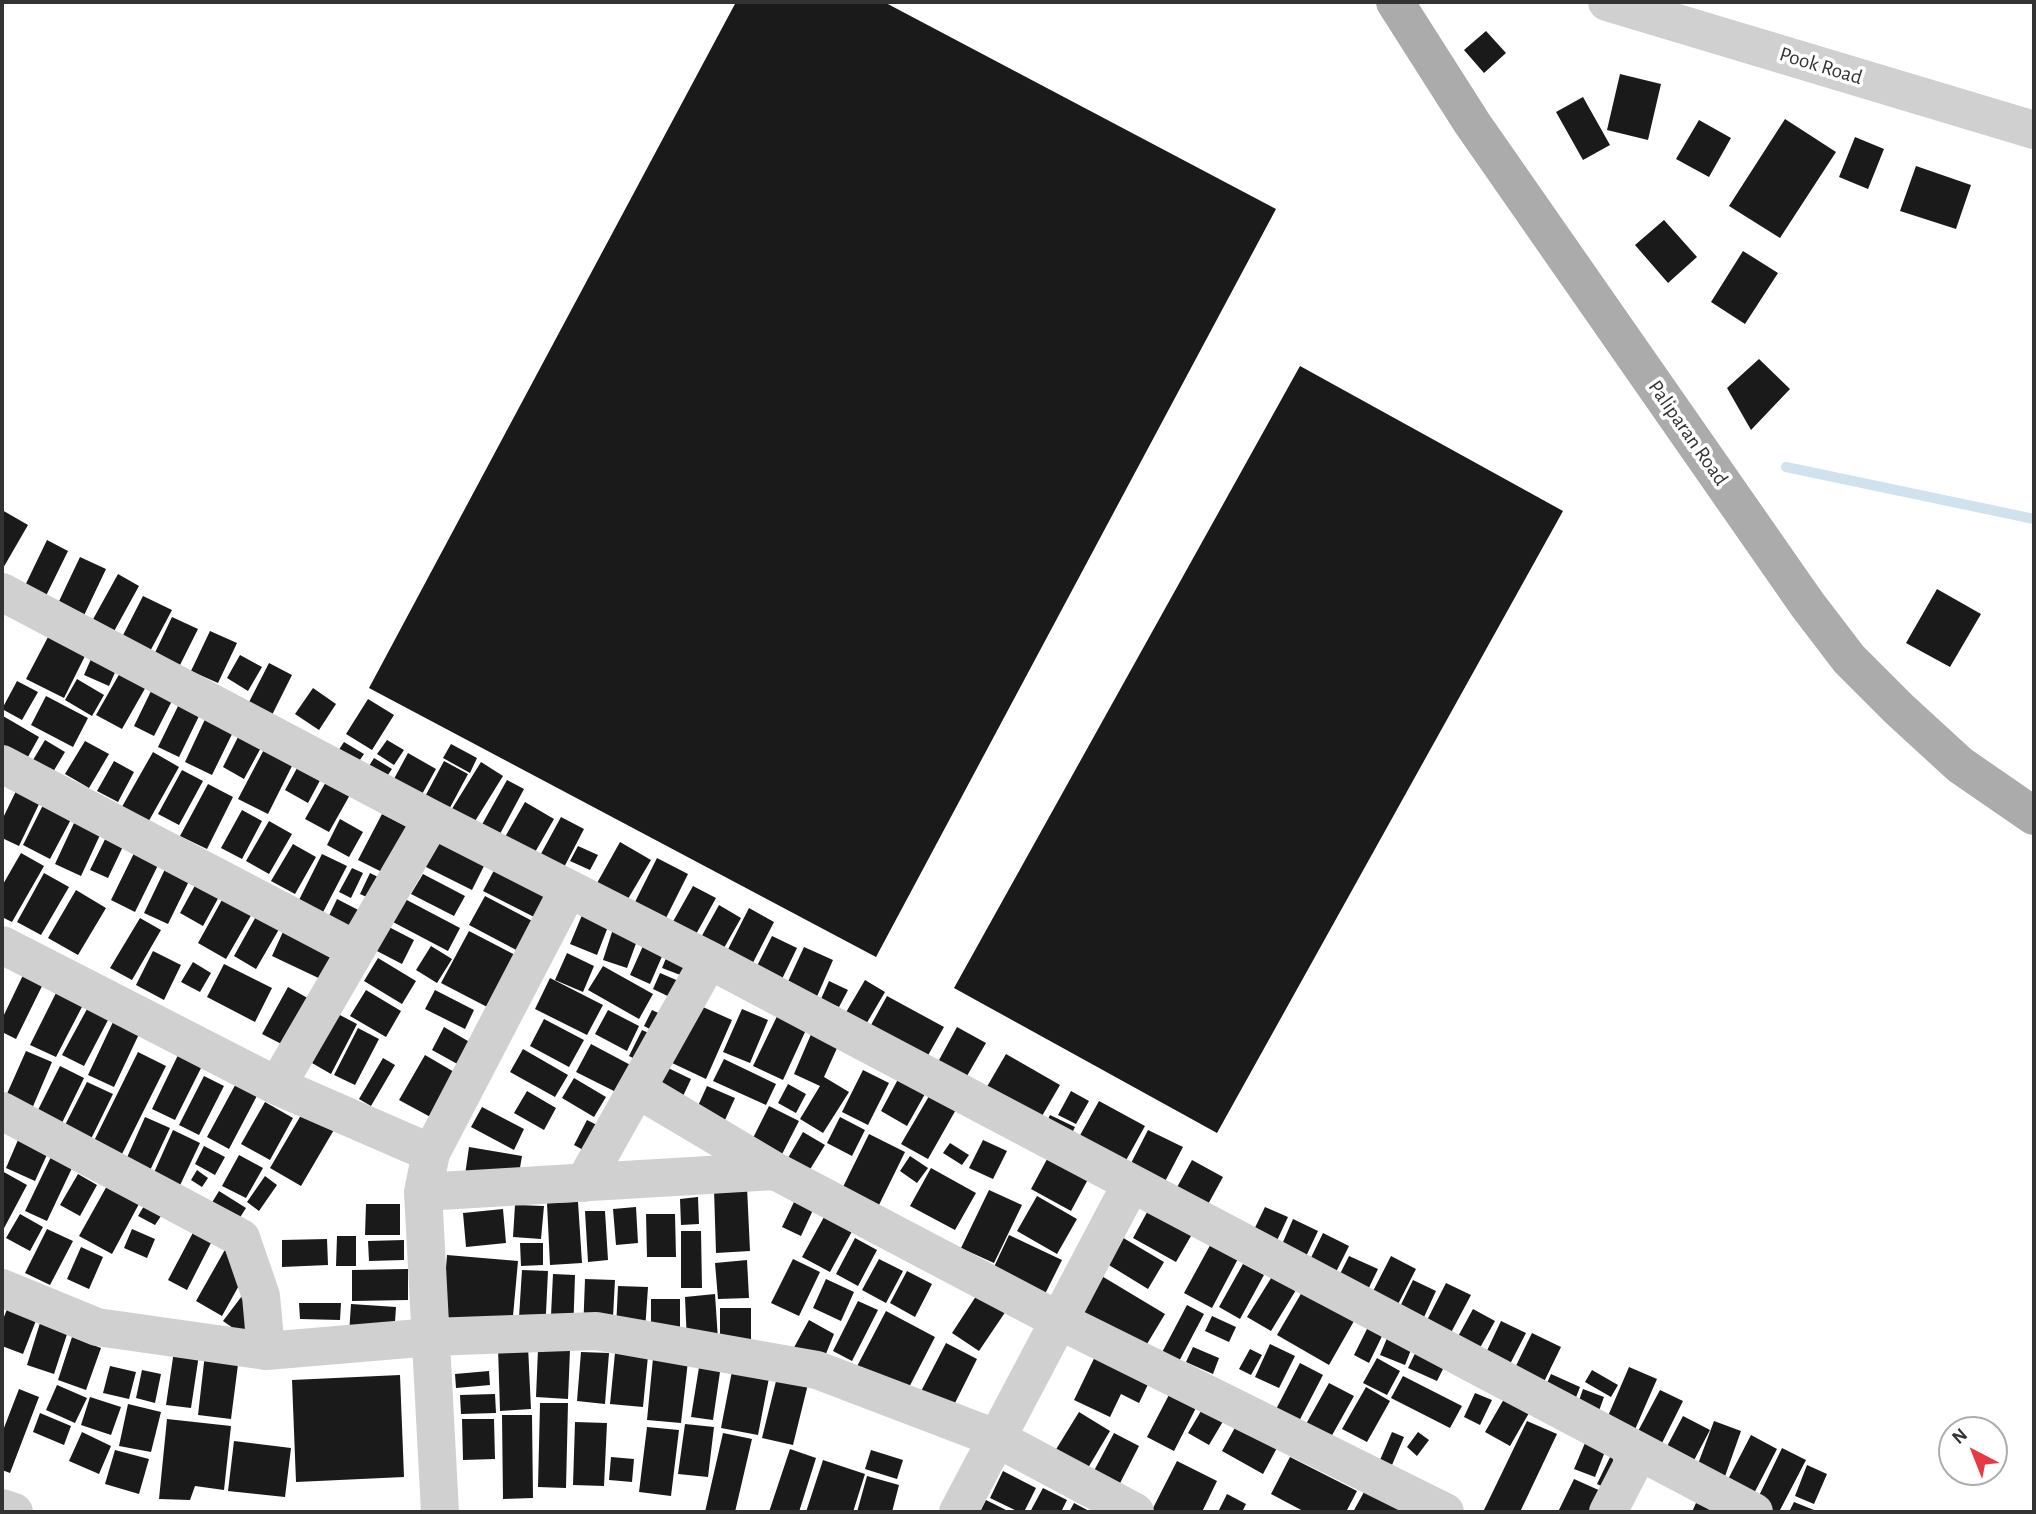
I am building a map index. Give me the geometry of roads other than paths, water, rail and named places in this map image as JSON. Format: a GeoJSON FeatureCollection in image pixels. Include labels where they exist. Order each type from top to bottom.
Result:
{"type":"FeatureCollection","features":[{"type":"Feature","properties":{"kind":"main road","name":"Paliparan Road"},"geometry":{"type":"LineString","coordinates":[[1395,2],[1480,134],[1791,581],[1849,659],[1961,765],[2034,816]]}},
{"type":"Feature","properties":{"kind":"street","name":"Pook Road"},"geometry":{"type":"LineString","coordinates":[[1607,2],[2034,130]]}},
{"type":"Feature","properties":{"kind":"street"},"geometry":{"type":"LineString","coordinates":[[2,592],[568,890],[709,960],[1754,1512]]}},
{"type":"Feature","properties":{"kind":"street"},"geometry":{"type":"LineString","coordinates":[[2,764],[356,950]]}},
{"type":"Feature","properties":{"kind":"street"},"geometry":{"type":"LineString","coordinates":[[277,1086],[432,819]]}},
{"type":"Feature","properties":{"kind":"street"},"geometry":{"type":"LineString","coordinates":[[440,1512],[423,1192],[431,1153],[568,890]]}},
{"type":"Feature","properties":{"kind":"street"},"geometry":{"type":"LineString","coordinates":[[2,945],[277,1086],[431,1153]]}},
{"type":"Feature","properties":{"kind":"street"},"geometry":{"type":"LineString","coordinates":[[584,1184],[709,960]]}},
{"type":"Feature","properties":{"kind":"street"},"geometry":{"type":"LineString","coordinates":[[637,1089],[775,1171],[1058,1320],[1445,1512]]}},
{"type":"Feature","properties":{"kind":"street"},"geometry":{"type":"LineString","coordinates":[[2,1111],[241,1238],[261,1296],[266,1351]]}},
{"type":"Feature","properties":{"kind":"street"},"geometry":{"type":"LineString","coordinates":[[423,1192],[775,1171]]}},
{"type":"Feature","properties":{"kind":"street"},"geometry":{"type":"LineString","coordinates":[[958,1512],[1132,1184]]}},
{"type":"Feature","properties":{"kind":"street"},"geometry":{"type":"LineString","coordinates":[[2,1288],[97,1327],[266,1351],[431,1337],[596,1331],[817,1370],[998,1439],[1135,1512]]}},
{"type":"Feature","properties":{"kind":"street"},"geometry":{"type":"LineString","coordinates":[[1608,1512],[1639,1452]]}},
{"type":"Feature","properties":{"kind":"street"},"geometry":{"type":"LineString","coordinates":[[2,1508],[14,1512]]}},
{"type":"Feature","properties":{"kind":"waterway"},"geometry":{"type":"LineString","coordinates":[[1786,467],[2034,519]]}}]}
